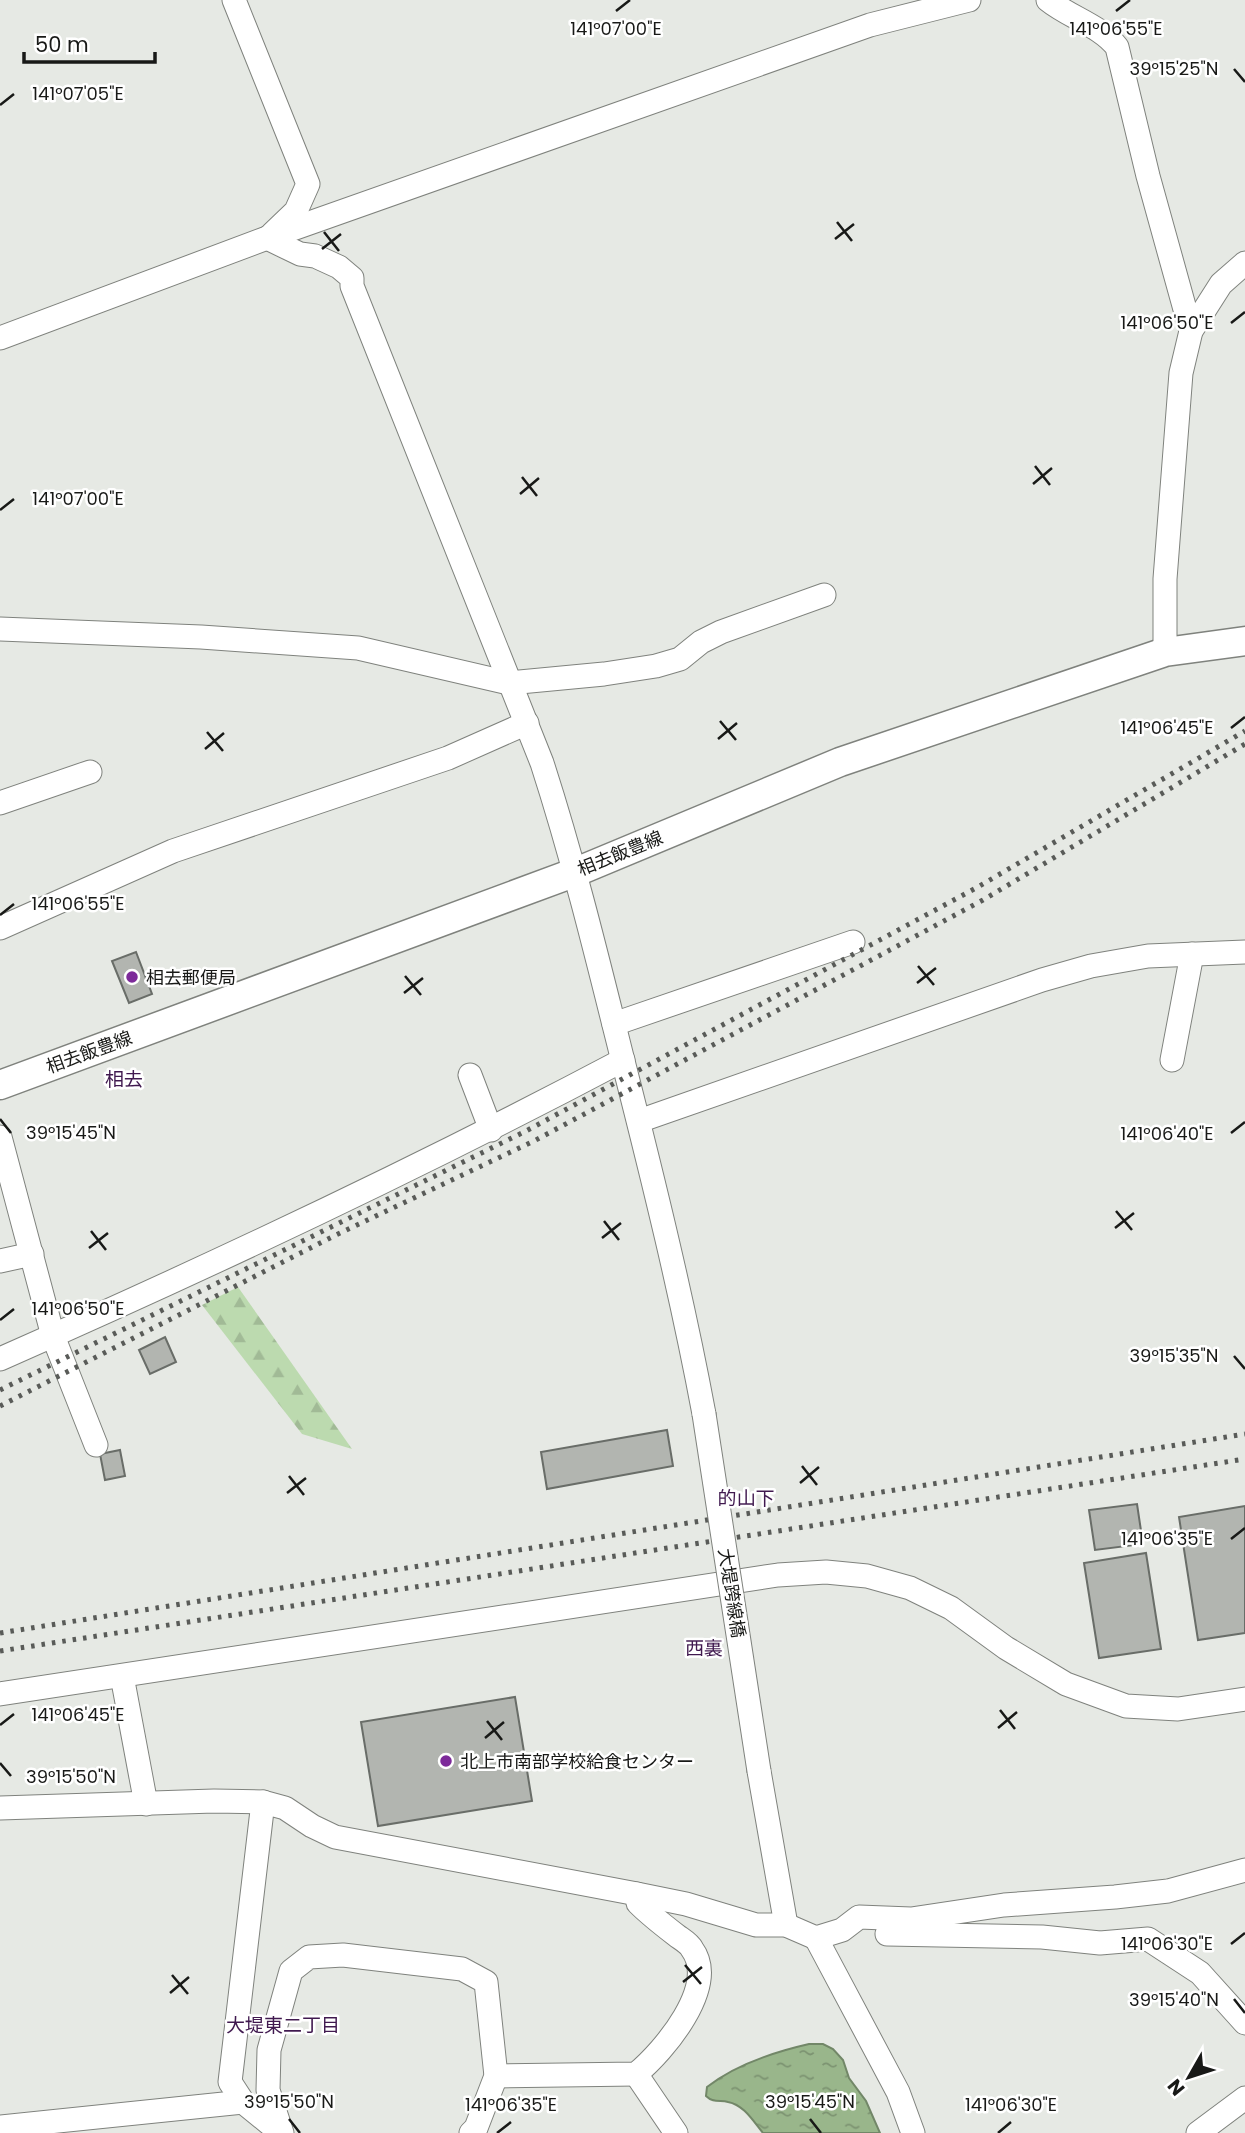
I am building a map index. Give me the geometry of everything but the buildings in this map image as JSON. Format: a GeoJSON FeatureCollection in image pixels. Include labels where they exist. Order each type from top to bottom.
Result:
{"type":"FeatureCollection","features":[{"type":"Feature","properties":{"kind":"main road","name":"相去飯豊線"},"geometry":{"type":"LineString","coordinates":[[0,1085],[576,872],[840,762],[1165,652],[1245,641]]}},
{"type":"Feature","properties":{"kind":"street"},"geometry":{"type":"LineString","coordinates":[[234,0],[308,184],[296,211],[267,238]]}},
{"type":"Feature","properties":{"kind":"street"},"geometry":{"type":"LineString","coordinates":[[0,338],[267,238],[870,25],[969,0]]}},
{"type":"Feature","properties":{"kind":"street"},"geometry":{"type":"LineString","coordinates":[[1048,0],[1061,11],[1110,37],[1117,47],[1148,176],[1191,331]]}},
{"type":"Feature","properties":{"kind":"street","name":"大堤跨線橋"},"geometry":{"type":"LineString","coordinates":[[267,238],[300,254],[315,256],[339,267],[352,278],[352,286],[527,723],[559,814],[639,1121],[688,1326],[786,1925]]}},
{"type":"Feature","properties":{"kind":"street"},"geometry":{"type":"LineString","coordinates":[[1165,652],[1165,579],[1181,373],[1191,331],[1221,284],[1245,263]]}},
{"type":"Feature","properties":{"kind":"street"},"geometry":{"type":"LineString","coordinates":[[0,629],[201,636],[358,648],[509,683],[656,666],[680,659],[701,642],[721,632],[824,595]]}},
{"type":"Feature","properties":{"kind":"street"},"geometry":{"type":"LineString","coordinates":[[0,928],[173,851],[449,758],[527,723]]}},
{"type":"Feature","properties":{"kind":"street"},"geometry":{"type":"LineString","coordinates":[[0,803],[90,772]]}},
{"type":"Feature","properties":{"kind":"street"},"geometry":{"type":"LineString","coordinates":[[614,1024],[853,942]]}},
{"type":"Feature","properties":{"kind":"street"},"geometry":{"type":"LineString","coordinates":[[639,1121],[1042,980],[1091,966],[1148,956],[1245,952]]}},
{"type":"Feature","properties":{"kind":"street"},"geometry":{"type":"LineString","coordinates":[[1172,1060],[1192,954]]}},
{"type":"Feature","properties":{"kind":"street"},"geometry":{"type":"LineString","coordinates":[[0,1359],[239,1252],[491,1130],[623,1060]]}},
{"type":"Feature","properties":{"kind":"street"},"geometry":{"type":"LineString","coordinates":[[470,1075],[491,1130]]}},
{"type":"Feature","properties":{"kind":"street"},"geometry":{"type":"LineString","coordinates":[[0,1137],[53,1336],[96,1446]]}},
{"type":"Feature","properties":{"kind":"street"},"geometry":{"type":"LineString","coordinates":[[0,1261],[32,1254]]}},
{"type":"Feature","properties":{"kind":"street"},"geometry":{"type":"LineString","coordinates":[[0,1694],[778,1575],[826,1572],[867,1576],[910,1588],[951,1608],[1006,1648],[1066,1684],[1126,1706],[1178,1709],[1245,1699]]}},
{"type":"Feature","properties":{"kind":"street"},"geometry":{"type":"LineString","coordinates":[[122,1676],[146,1804]]}},
{"type":"Feature","properties":{"kind":"street"},"geometry":{"type":"LineString","coordinates":[[264,1802],[230,2082],[243,2102],[282,2133]]}},
{"type":"Feature","properties":{"kind":"street"},"geometry":{"type":"LineString","coordinates":[[0,1808],[63,1804],[264,1802],[285,1808],[335,1837],[686,1904],[756,1925],[786,1925],[817,1938],[898,2092],[913,2133]]}},
{"type":"Feature","properties":{"kind":"street"},"geometry":{"type":"LineString","coordinates":[[817,1938],[842,1930],[859,1917],[911,1919],[1004,1905],[1115,1898],[1168,1891],[1245,1870]]}},
{"type":"Feature","properties":{"kind":"street"},"geometry":{"type":"LineString","coordinates":[[496,2076],[636,2074],[688,2012],[698,1983],[699,1964],[692,1947],[638,1903],[637,1894]]}},
{"type":"Feature","properties":{"kind":"street"},"geometry":{"type":"LineString","coordinates":[[842,1930],[860,1933],[1042,1937],[1100,1943],[1148,1939],[1200,1973],[1245,2023]]}},
{"type":"Feature","properties":{"kind":"street"},"geometry":{"type":"LineString","coordinates":[[282,2133],[268,2090],[269,2050],[291,1971],[309,1957],[343,1955],[462,1969],[486,1982],[496,2076],[476,2128],[471,2133]]}},
{"type":"Feature","properties":{"kind":"street"},"geometry":{"type":"LineString","coordinates":[[636,2074],[676,2133]]}},
{"type":"Feature","properties":{"kind":"street"},"geometry":{"type":"LineString","coordinates":[[1198,2133],[1245,2098]]}},
{"type":"Feature","properties":{"kind":"street"},"geometry":{"type":"LineString","coordinates":[[0,2127],[243,2102]]}},
{"type":"Feature","properties":{"kind":"green space"},"geometry":{"type":"Polygon","coordinates":[[[238,1287],[352,1449],[302,1434],[202,1305],[238,1287]]]}},
{"type":"Feature","properties":{"kind":"water"},"geometry":{"type":"Polygon","coordinates":[[[809,2044],[823,2044],[833,2049],[843,2060],[849,2078],[866,2101],[880,2133],[763,2133],[739,2106],[711,2100],[706,2096],[707,2087],[730,2072],[769,2055],[809,2044]]]}},
{"type":"Feature","properties":{"kind":"railway"},"geometry":{"type":"LineString","coordinates":[[0,1390],[526,1131],[976,888],[1245,731]]}},
{"type":"Feature","properties":{"kind":"railway"},"geometry":{"type":"LineString","coordinates":[[0,1406],[334,1236],[534,1141],[983,900],[1245,744]]}},
{"type":"Feature","properties":{"kind":"railway"},"geometry":{"type":"LineString","coordinates":[[0,1633],[1245,1434]]}},
{"type":"Feature","properties":{"kind":"railway"},"geometry":{"type":"LineString","coordinates":[[0,1651],[1245,1459]]}},
{"type":"Feature","properties":{"kind":"place","name":"相去郵便局"},"geometry":{"type":"Point","coordinates":[132,977]}},
{"type":"Feature","properties":{"kind":"place","name":"北上市南部学校給食センター"},"geometry":{"type":"Point","coordinates":[446,1761]}},
{"type":"Feature","properties":{"kind":"district","name":"相去"},"geometry":{"type":"Point","coordinates":[124,1079]}},
{"type":"Feature","properties":{"kind":"district","name":"的山下"},"geometry":{"type":"Point","coordinates":[746,1498]}},
{"type":"Feature","properties":{"kind":"district","name":"西裏"},"geometry":{"type":"Point","coordinates":[704,1648]}},
{"type":"Feature","properties":{"kind":"district","name":"大堤東二丁目"},"geometry":{"type":"Point","coordinates":[283,2025]}}]}
